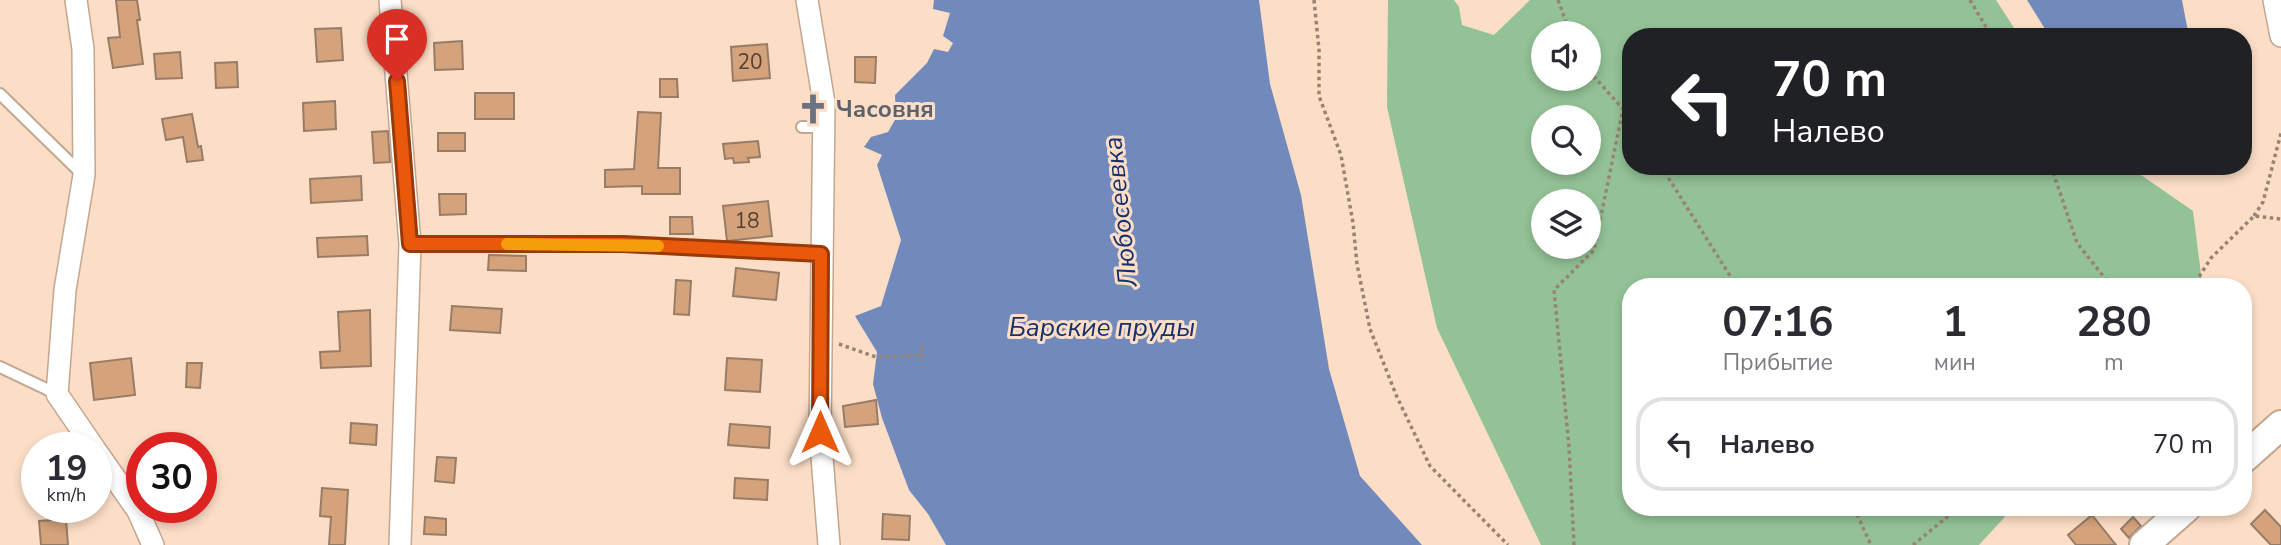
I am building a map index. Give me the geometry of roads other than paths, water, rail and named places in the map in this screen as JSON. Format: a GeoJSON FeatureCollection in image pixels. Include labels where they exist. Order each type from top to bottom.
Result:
{"type":"FeatureCollection","features":[{"type":"Feature","properties":{"kind":"street"},"geometry":{"type":"LineString","coordinates":[[76,0],[83,48],[84,175],[65,290],[57,394],[83,432]]}},
{"type":"Feature","properties":{"kind":"street"},"geometry":{"type":"LineString","coordinates":[[390,0],[410,244],[400,545]]}},
{"type":"Feature","properties":{"kind":"street"},"geometry":{"type":"LineString","coordinates":[[807,0],[824,103],[813,127],[821,254],[820,432],[829,545]]}},
{"type":"Feature","properties":{"kind":"street"},"geometry":{"type":"LineString","coordinates":[[2274,0],[2281,36]]}},
{"type":"Feature","properties":{"kind":"street"},"geometry":{"type":"LineString","coordinates":[[2252,451],[2281,425]]}},
{"type":"Feature","properties":{"kind":"street"},"geometry":{"type":"LineString","coordinates":[[112,474],[138,511],[153,545]]}},
{"type":"Feature","properties":{"kind":"street"},"geometry":{"type":"LineString","coordinates":[[2144,545],[2177,516]]}},
{"type":"Feature","properties":{"kind":"lane"},"geometry":{"type":"LineString","coordinates":[[0,94],[84,175]]}},
{"type":"Feature","properties":{"kind":"lane"},"geometry":{"type":"LineString","coordinates":[[410,244],[623,244],[821,254]]}},
{"type":"Feature","properties":{"kind":"lane"},"geometry":{"type":"LineString","coordinates":[[0,367],[57,394]]}},
{"type":"Feature","properties":{"kind":"water","name":"Барские пруды"},"geometry":{"type":"Polygon","coordinates":[[[934,0],[1259,0],[1270,84],[1301,195],[1329,369],[1360,476],[1422,545],[946,545],[928,514],[909,490],[882,418],[873,384],[877,352],[855,316],[881,306],[901,240],[877,165],[882,155],[864,147],[871,137],[888,132],[896,118],[895,95],[927,63],[934,49],[948,52],[953,43],[943,36],[950,13],[933,9],[934,0]]]}},
{"type":"Feature","properties":{"kind":"water"},"geometry":{"type":"Polygon","coordinates":[[[2027,0],[2182,0],[2187,28],[2044,28],[2027,0]]]}},
{"type":"Feature","properties":{"kind":"place","name":"Часовня"},"geometry":{"type":"Point","coordinates":[813,109]}},
{"type":"Feature","properties":{"kind":"water label","name":"Любосеевка"},"geometry":{"type":"Point","coordinates":[1120,212]}}]}
